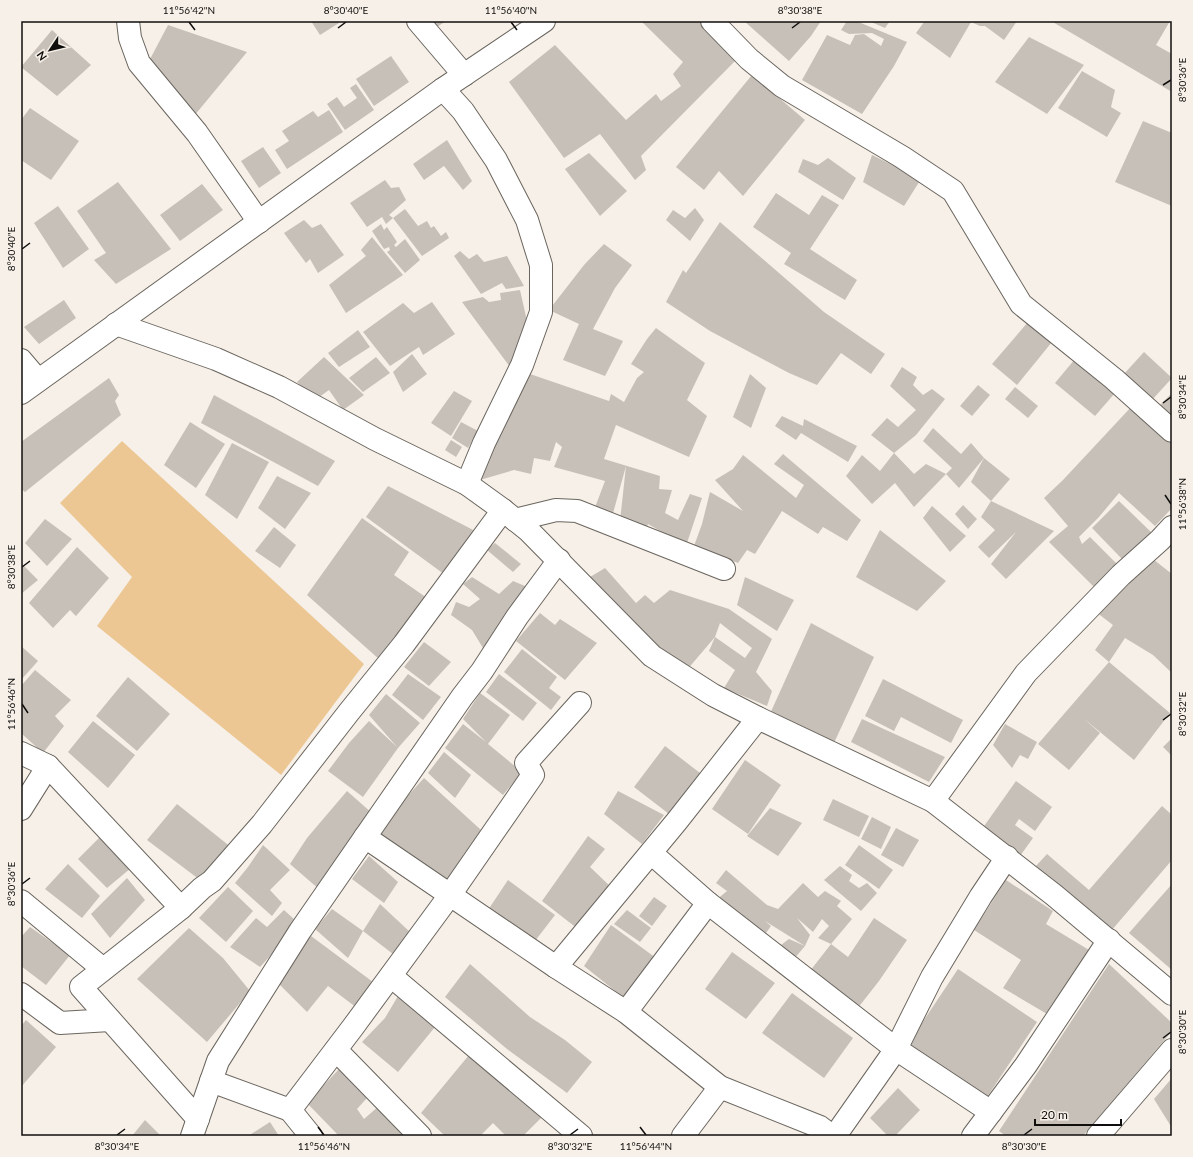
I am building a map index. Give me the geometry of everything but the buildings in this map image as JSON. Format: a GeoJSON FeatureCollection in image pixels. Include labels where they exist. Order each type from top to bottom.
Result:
{"type":"FeatureCollection","features":[{"type":"Feature","properties":{"kind":"street"},"geometry":{"type":"LineString","coordinates":[[128,21],[130,38],[139,63],[197,133],[259,222]]}},
{"type":"Feature","properties":{"kind":"street"},"geometry":{"type":"LineString","coordinates":[[418,21],[464,75]]}},
{"type":"Feature","properties":{"kind":"street"},"geometry":{"type":"LineString","coordinates":[[21,360],[29,386],[442,89],[544,21]]}},
{"type":"Feature","properties":{"kind":"street"},"geometry":{"type":"LineString","coordinates":[[712,21],[749,59],[782,86],[902,157],[953,191],[1021,304],[1114,379],[1172,432]]}},
{"type":"Feature","properties":{"kind":"street"},"geometry":{"type":"LineString","coordinates":[[442,89],[463,111],[496,160],[527,220],[541,265],[540,312],[522,365],[484,443],[467,484]]}},
{"type":"Feature","properties":{"kind":"street"},"geometry":{"type":"LineString","coordinates":[[116,324],[216,359],[265,381],[415,459],[467,484],[529,531],[652,656],[713,695],[933,801],[1007,857],[1109,940],[1172,994]]}},
{"type":"Feature","properties":{"kind":"street"},"geometry":{"type":"LineString","coordinates":[[195,1128],[110,1020],[81,987],[181,908],[202,888],[212,881],[262,824],[349,712],[509,515],[556,510],[577,511],[724,569]]}},
{"type":"Feature","properties":{"kind":"street"},"geometry":{"type":"LineString","coordinates":[[933,801],[1026,673],[1121,575],[1168,539]]}},
{"type":"Feature","properties":{"kind":"street"},"geometry":{"type":"LineString","coordinates":[[195,1128],[218,1061],[300,930],[462,697],[482,671],[517,617],[559,560]]}},
{"type":"Feature","properties":{"kind":"street"},"geometry":{"type":"LineString","coordinates":[[290,1110],[450,895],[534,775],[526,763],[580,703]]}},
{"type":"Feature","properties":{"kind":"street"},"geometry":{"type":"LineString","coordinates":[[556,967],[651,853],[758,718]]}},
{"type":"Feature","properties":{"kind":"street"},"geometry":{"type":"LineString","coordinates":[[21,753],[48,766],[181,908]]}},
{"type":"Feature","properties":{"kind":"street"},"geometry":{"type":"LineString","coordinates":[[21,809],[48,766]]}},
{"type":"Feature","properties":{"kind":"street"},"geometry":{"type":"LineString","coordinates":[[365,837],[556,967],[626,1012],[720,1087],[824,1134],[896,1049],[932,977],[981,896],[1007,857]]}},
{"type":"Feature","properties":{"kind":"street"},"geometry":{"type":"LineString","coordinates":[[651,853],[708,903],[896,1049],[991,1112]]}},
{"type":"Feature","properties":{"kind":"street"},"geometry":{"type":"LineString","coordinates":[[21,901],[103,969]]}},
{"type":"Feature","properties":{"kind":"street"},"geometry":{"type":"LineString","coordinates":[[626,1012],[708,903]]}},
{"type":"Feature","properties":{"kind":"street"},"geometry":{"type":"LineString","coordinates":[[973,1136],[1026,1065],[1109,940]]}},
{"type":"Feature","properties":{"kind":"street"},"geometry":{"type":"LineString","coordinates":[[391,976],[581,1136]]}},
{"type":"Feature","properties":{"kind":"street"},"geometry":{"type":"LineString","coordinates":[[21,994],[60,1023],[110,1020]]}},
{"type":"Feature","properties":{"kind":"street"},"geometry":{"type":"LineString","coordinates":[[336,1050],[420,1136]]}},
{"type":"Feature","properties":{"kind":"street"},"geometry":{"type":"LineString","coordinates":[[1098,1136],[1172,1050]]}},
{"type":"Feature","properties":{"kind":"street"},"geometry":{"type":"LineString","coordinates":[[211,1081],[290,1110],[311,1136]]}},
{"type":"Feature","properties":{"kind":"street"},"geometry":{"type":"LineString","coordinates":[[683,1136],[720,1087]]}},
{"type":"Feature","properties":{"kind":"shaded area"},"geometry":{"type":"Polygon","coordinates":[[[122,441],[364,664],[281,775],[97,626],[132,577],[60,503],[122,441]]]}}]}
